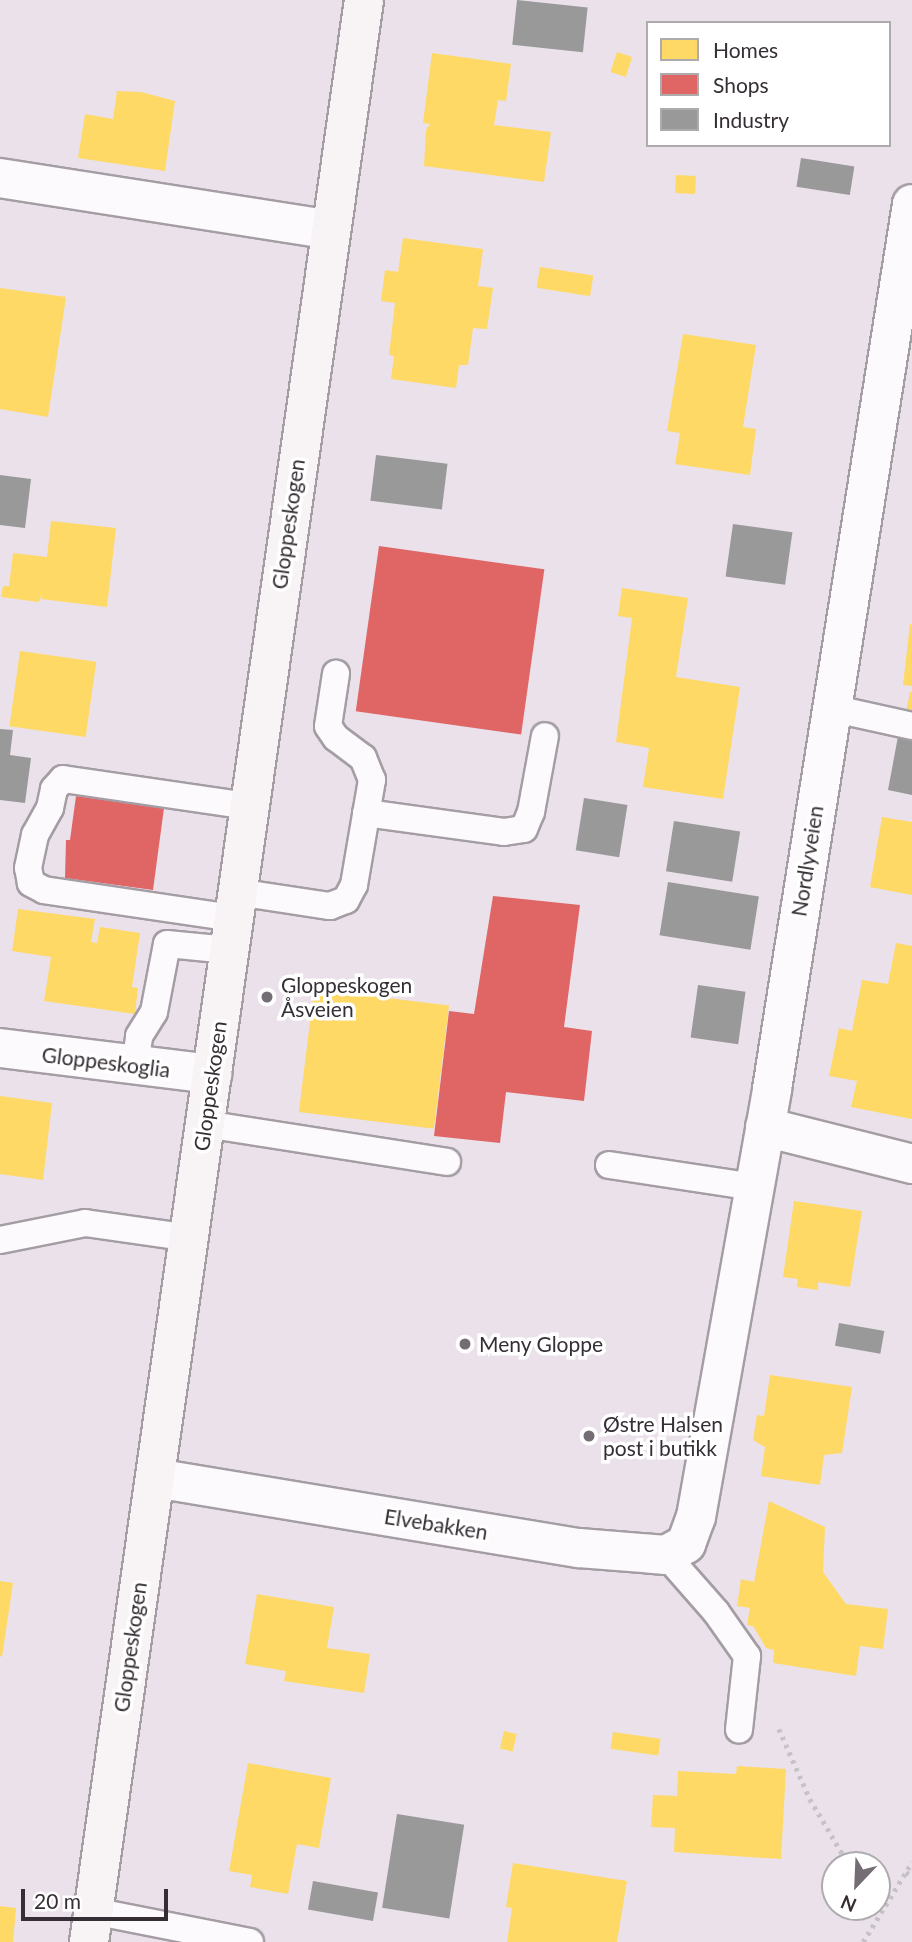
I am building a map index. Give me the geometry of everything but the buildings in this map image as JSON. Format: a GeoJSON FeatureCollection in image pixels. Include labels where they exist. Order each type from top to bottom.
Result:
{"type":"FeatureCollection","features":[{"type":"Feature","properties":{"kind":"main road","name":"Gloppeskogen"},"geometry":{"type":"LineString","coordinates":[[91,1926],[364,0]]}},
{"type":"Feature","properties":{"kind":"street"},"geometry":{"type":"LineString","coordinates":[[0,178],[331,230]]}},
{"type":"Feature","properties":{"kind":"street","name":"Nordlyveien"},"geometry":{"type":"LineString","coordinates":[[666,1555],[686,1544],[696,1517],[755,1187],[831,708],[906,285],[912,204]]}},
{"type":"Feature","properties":{"kind":"street","name":"Gloppeskoglia"},"geometry":{"type":"LineString","coordinates":[[0,1048],[212,1074]]}},
{"type":"Feature","properties":{"kind":"street"},"geometry":{"type":"LineString","coordinates":[[765,1127],[912,1164]]}},
{"type":"Feature","properties":{"kind":"street","name":"Elvebakken"},"geometry":{"type":"LineString","coordinates":[[155,1478],[579,1548],[666,1555]]}},
{"type":"Feature","properties":{"kind":"lane"},"geometry":{"type":"LineString","coordinates":[[135,1066],[139,1036],[154,1012],[167,944],[233,920],[330,906],[346,900],[354,885],[372,780],[363,758],[335,738],[328,726],[336,674]]}},
{"type":"Feature","properties":{"kind":"lane"},"geometry":{"type":"LineString","coordinates":[[831,708],[912,726]]}},
{"type":"Feature","properties":{"kind":"lane"},"geometry":{"type":"LineString","coordinates":[[366,813],[504,832],[524,829],[531,813],[545,736]]}},
{"type":"Feature","properties":{"kind":"lane"},"geometry":{"type":"LineString","coordinates":[[233,920],[44,890],[32,883],[28,868],[35,835],[50,807],[54,789],[63,779],[248,806]]}},
{"type":"Feature","properties":{"kind":"lane"},"geometry":{"type":"LineString","coordinates":[[205,1124],[447,1162]]}},
{"type":"Feature","properties":{"kind":"lane"},"geometry":{"type":"LineString","coordinates":[[608,1166],[755,1187]]}},
{"type":"Feature","properties":{"kind":"lane"},"geometry":{"type":"LineString","coordinates":[[0,1240],[85,1223],[190,1238]]}},
{"type":"Feature","properties":{"kind":"lane"},"geometry":{"type":"LineString","coordinates":[[666,1555],[716,1612],[747,1656],[739,1730]]}},
{"type":"Feature","properties":{"kind":"lane"},"geometry":{"type":"LineString","coordinates":[[91,1926],[250,1942]]}},
{"type":"Feature","properties":{"kind":"path"},"geometry":{"type":"LineString","coordinates":[[747,1656],[810,1799],[841,1851]]}},
{"type":"Feature","properties":{"kind":"path"},"geometry":{"type":"LineString","coordinates":[[891,1896],[912,1862]]}},
{"type":"Feature","properties":{"kind":"path"},"geometry":{"type":"LineString","coordinates":[[906,1872],[912,1876]]}},
{"type":"Feature","properties":{"kind":"path"},"geometry":{"type":"LineString","coordinates":[[863,1942],[875,1921]]}},
{"type":"Feature","properties":{"kind":"place","name":"Gloppeskogen Åsveien"},"geometry":{"type":"Point","coordinates":[267,997]}},
{"type":"Feature","properties":{"kind":"place","name":"Meny Gloppe"},"geometry":{"type":"Point","coordinates":[465,1344]}},
{"type":"Feature","properties":{"kind":"place","name":"Østre Halsen post i butikk"},"geometry":{"type":"Point","coordinates":[589,1436]}}]}
